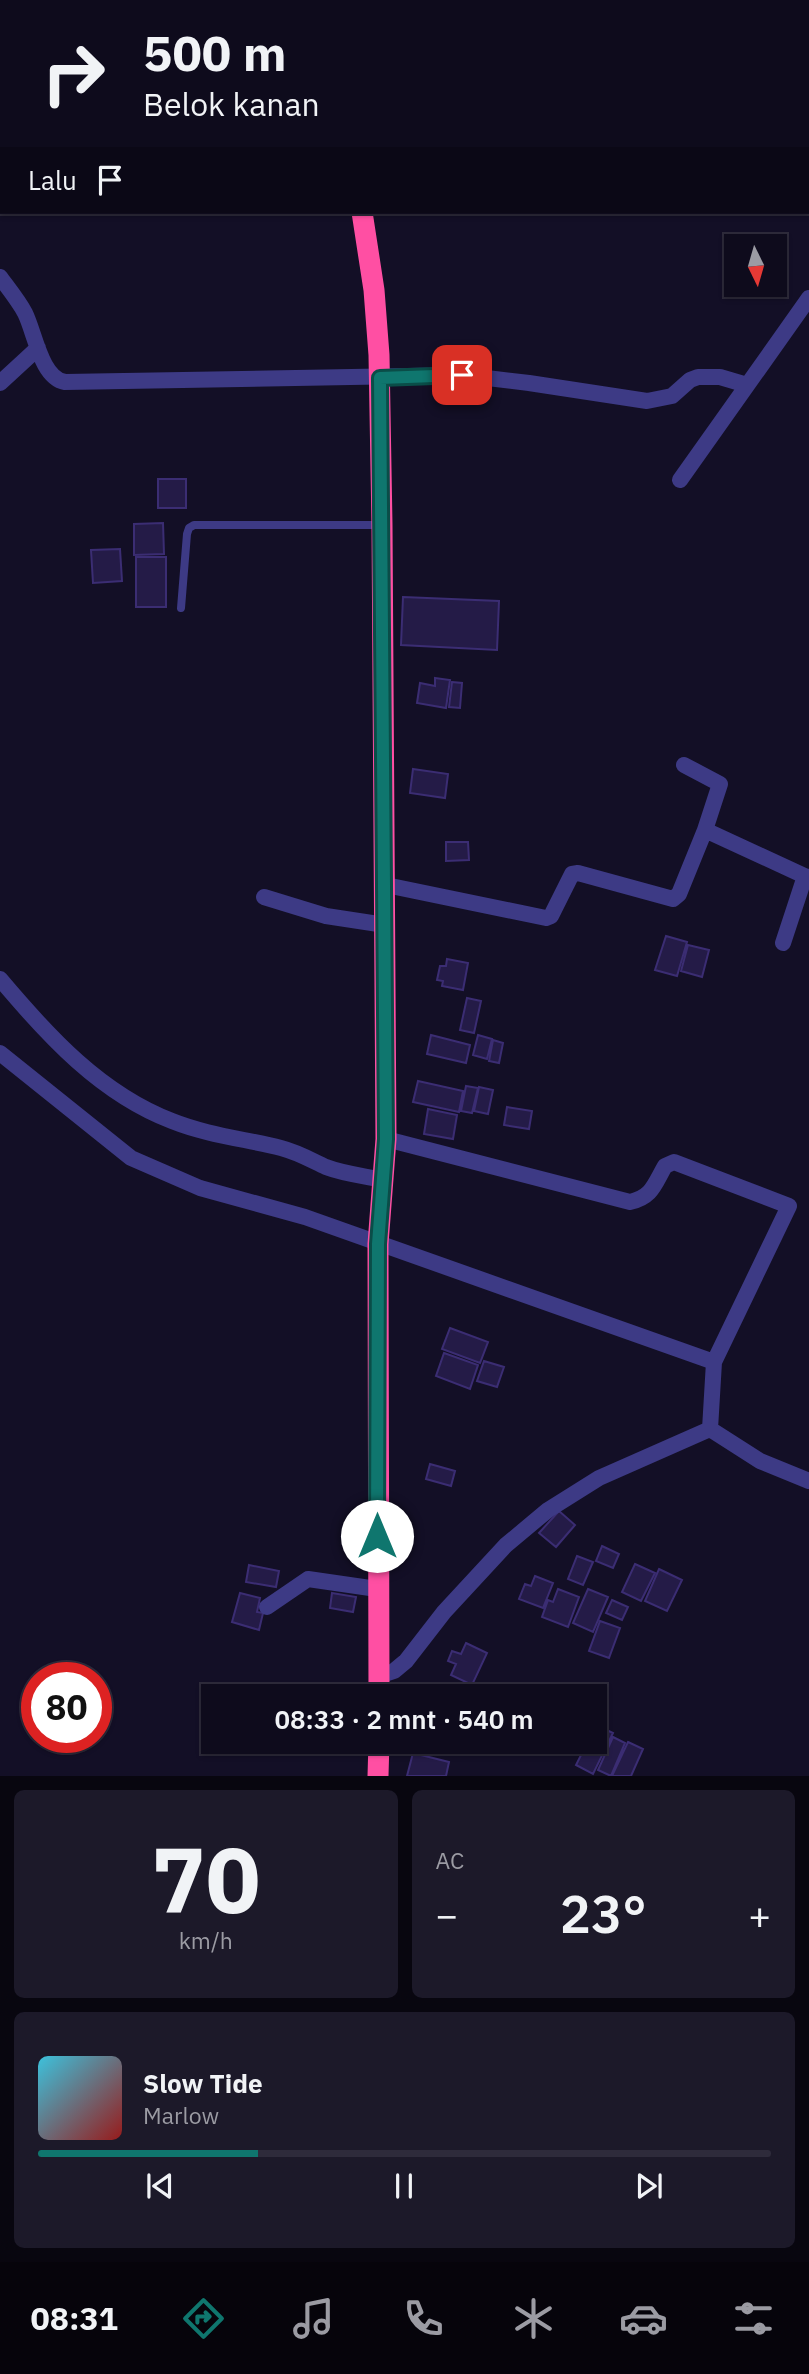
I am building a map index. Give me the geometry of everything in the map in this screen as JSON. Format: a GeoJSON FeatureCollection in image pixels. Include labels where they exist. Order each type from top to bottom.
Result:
{"type":"FeatureCollection","features":[{"type":"Feature","properties":{"kind":"highway"},"geometry":{"type":"LineString","coordinates":[[362,214],[374,290],[380,378],[383,525],[386,1139],[378,1244],[379,1684]]}},
{"type":"Feature","properties":{"kind":"highway"},"geometry":{"type":"LineString","coordinates":[[378,1776],[379,1754]]}},
{"type":"Feature","properties":{"kind":"street"},"geometry":{"type":"LineString","coordinates":[[0,276],[25,313],[49,372],[59,381],[65,382],[462,375],[646,401],[671,396],[690,380],[698,377],[720,377],[747,385]]}},
{"type":"Feature","properties":{"kind":"street"},"geometry":{"type":"LineString","coordinates":[[680,480],[809,298]]}},
{"type":"Feature","properties":{"kind":"street"},"geometry":{"type":"LineString","coordinates":[[0,383],[38,348]]}},
{"type":"Feature","properties":{"kind":"street"},"geometry":{"type":"LineString","coordinates":[[386,885],[545,918],[551,916],[572,874],[578,873],[673,899],[679,894],[720,784],[684,765]]}},
{"type":"Feature","properties":{"kind":"street"},"geometry":{"type":"LineString","coordinates":[[705,830],[807,877],[783,943]]}},
{"type":"Feature","properties":{"kind":"street"},"geometry":{"type":"LineString","coordinates":[[264,897],[337,919],[385,925]]}},
{"type":"Feature","properties":{"kind":"street"},"geometry":{"type":"LineString","coordinates":[[0,979],[42,1027],[99,1080],[127,1099],[170,1121],[201,1131],[284,1149],[327,1167],[384,1180]]}},
{"type":"Feature","properties":{"kind":"street"},"geometry":{"type":"LineString","coordinates":[[0,1053],[131,1158],[200,1188],[305,1216],[714,1362]]}},
{"type":"Feature","properties":{"kind":"street"},"geometry":{"type":"LineString","coordinates":[[386,1139],[629,1202],[650,1194],[665,1166],[674,1162],[789,1206],[714,1362],[710,1429]]}},
{"type":"Feature","properties":{"kind":"street"},"geometry":{"type":"LineString","coordinates":[[710,1429],[760,1461],[809,1481]]}},
{"type":"Feature","properties":{"kind":"street"},"geometry":{"type":"LineString","coordinates":[[381,1684],[406,1661],[444,1612],[506,1545],[548,1510],[599,1478],[710,1429]]}},
{"type":"Feature","properties":{"kind":"street"},"geometry":{"type":"LineString","coordinates":[[267,1607],[308,1579],[377,1589]]}},
{"type":"Feature","properties":{"kind":"lane"},"geometry":{"type":"LineString","coordinates":[[181,608],[187,534],[194,524],[383,525]]}},
{"type":"Feature","properties":{"kind":"building"},"geometry":{"type":"Polygon","coordinates":[[[158,479],[186,479],[186,508],[158,508],[158,479]]]}},
{"type":"Feature","properties":{"kind":"building"},"geometry":{"type":"Polygon","coordinates":[[[163,523],[164,554],[134,555],[134,524],[163,523]]]}},
{"type":"Feature","properties":{"kind":"building"},"geometry":{"type":"Polygon","coordinates":[[[120,549],[122,581],[93,583],[91,550],[120,549]]]}},
{"type":"Feature","properties":{"kind":"building"},"geometry":{"type":"Polygon","coordinates":[[[136,557],[166,557],[166,607],[136,607],[136,557]]]}},
{"type":"Feature","properties":{"kind":"building"},"geometry":{"type":"Polygon","coordinates":[[[403,597],[499,601],[497,650],[401,645],[403,597]]]}},
{"type":"Feature","properties":{"kind":"building"},"geometry":{"type":"Polygon","coordinates":[[[435,678],[450,680],[446,708],[417,703],[420,683],[435,686],[435,678]]]}},
{"type":"Feature","properties":{"kind":"building"},"geometry":{"type":"Polygon","coordinates":[[[452,682],[462,683],[460,708],[449,707],[452,682]]]}},
{"type":"Feature","properties":{"kind":"building"},"geometry":{"type":"Polygon","coordinates":[[[413,769],[448,774],[445,798],[410,793],[413,769]]]}},
{"type":"Feature","properties":{"kind":"building"},"geometry":{"type":"Polygon","coordinates":[[[446,842],[468,842],[469,860],[446,861],[446,842]]]}},
{"type":"Feature","properties":{"kind":"building"},"geometry":{"type":"Polygon","coordinates":[[[666,936],[687,942],[677,976],[655,970],[666,936]]]}},
{"type":"Feature","properties":{"kind":"building"},"geometry":{"type":"Polygon","coordinates":[[[688,945],[709,950],[702,977],[681,971],[688,945]]]}},
{"type":"Feature","properties":{"kind":"building"},"geometry":{"type":"Polygon","coordinates":[[[447,959],[468,963],[463,990],[442,986],[443,981],[437,980],[440,966],[446,966],[447,959]]]}},
{"type":"Feature","properties":{"kind":"building"},"geometry":{"type":"Polygon","coordinates":[[[467,998],[481,1001],[474,1033],[460,1030],[467,998]]]}},
{"type":"Feature","properties":{"kind":"building"},"geometry":{"type":"Polygon","coordinates":[[[431,1035],[470,1045],[466,1063],[427,1054],[431,1035]]]}},
{"type":"Feature","properties":{"kind":"building"},"geometry":{"type":"Polygon","coordinates":[[[478,1035],[492,1039],[487,1059],[473,1055],[478,1035]]]}},
{"type":"Feature","properties":{"kind":"building"},"geometry":{"type":"Polygon","coordinates":[[[493,1040],[503,1043],[499,1063],[489,1061],[493,1040]]]}},
{"type":"Feature","properties":{"kind":"building"},"geometry":{"type":"Polygon","coordinates":[[[418,1081],[463,1091],[459,1112],[413,1102],[418,1081]]]}},
{"type":"Feature","properties":{"kind":"building"},"geometry":{"type":"Polygon","coordinates":[[[466,1086],[478,1088],[472,1113],[461,1111],[466,1086]]]}},
{"type":"Feature","properties":{"kind":"building"},"geometry":{"type":"Polygon","coordinates":[[[479,1087],[493,1090],[488,1114],[474,1111],[479,1087]]]}},
{"type":"Feature","properties":{"kind":"building"},"geometry":{"type":"Polygon","coordinates":[[[507,1107],[532,1111],[529,1129],[504,1125],[507,1107]]]}},
{"type":"Feature","properties":{"kind":"building"},"geometry":{"type":"Polygon","coordinates":[[[428,1109],[457,1115],[453,1139],[424,1134],[428,1109]]]}},
{"type":"Feature","properties":{"kind":"building"},"geometry":{"type":"Polygon","coordinates":[[[450,1328],[488,1342],[480,1363],[442,1349],[450,1328]]]}},
{"type":"Feature","properties":{"kind":"building"},"geometry":{"type":"Polygon","coordinates":[[[444,1353],[478,1365],[470,1389],[436,1376],[444,1353]]]}},
{"type":"Feature","properties":{"kind":"building"},"geometry":{"type":"Polygon","coordinates":[[[484,1361],[504,1367],[497,1387],[477,1381],[484,1361]]]}},
{"type":"Feature","properties":{"kind":"building"},"geometry":{"type":"Polygon","coordinates":[[[430,1464],[455,1471],[451,1486],[426,1479],[430,1464]]]}},
{"type":"Feature","properties":{"kind":"building"},"geometry":{"type":"Polygon","coordinates":[[[559,1511],[575,1525],[556,1547],[539,1533],[559,1511]]]}},
{"type":"Feature","properties":{"kind":"building"},"geometry":{"type":"Polygon","coordinates":[[[602,1546],[619,1554],[613,1568],[596,1561],[602,1546]]]}},
{"type":"Feature","properties":{"kind":"building"},"geometry":{"type":"Polygon","coordinates":[[[577,1556],[593,1562],[583,1585],[568,1579],[577,1556]]]}},
{"type":"Feature","properties":{"kind":"building"},"geometry":{"type":"Polygon","coordinates":[[[635,1564],[655,1573],[641,1601],[622,1592],[635,1564]]]}},
{"type":"Feature","properties":{"kind":"building"},"geometry":{"type":"Polygon","coordinates":[[[249,1565],[279,1571],[276,1587],[246,1582],[249,1565]]]}},
{"type":"Feature","properties":{"kind":"building"},"geometry":{"type":"Polygon","coordinates":[[[659,1569],[682,1580],[667,1611],[645,1601],[659,1569]]]}},
{"type":"Feature","properties":{"kind":"building"},"geometry":{"type":"Polygon","coordinates":[[[535,1576],[553,1583],[543,1608],[519,1599],[525,1584],[531,1586],[535,1576]]]}},
{"type":"Feature","properties":{"kind":"building"},"geometry":{"type":"Polygon","coordinates":[[[558,1589],[579,1597],[568,1627],[542,1617],[548,1600],[553,1602],[558,1589]]]}},
{"type":"Feature","properties":{"kind":"building"},"geometry":{"type":"Polygon","coordinates":[[[588,1589],[608,1597],[593,1632],[573,1623],[588,1589]]]}},
{"type":"Feature","properties":{"kind":"building"},"geometry":{"type":"Polygon","coordinates":[[[240,1593],[260,1598],[257,1612],[263,1613],[259,1630],[232,1622],[240,1593]]]}},
{"type":"Feature","properties":{"kind":"building"},"geometry":{"type":"Polygon","coordinates":[[[332,1593],[356,1597],[353,1612],[330,1608],[332,1593]]]}},
{"type":"Feature","properties":{"kind":"building"},"geometry":{"type":"Polygon","coordinates":[[[612,1600],[628,1607],[622,1620],[606,1613],[612,1600]]]}},
{"type":"Feature","properties":{"kind":"building"},"geometry":{"type":"Polygon","coordinates":[[[600,1621],[620,1628],[609,1658],[589,1651],[600,1621]]]}},
{"type":"Feature","properties":{"kind":"building"},"geometry":{"type":"Polygon","coordinates":[[[466,1643],[487,1653],[472,1684],[451,1675],[456,1664],[448,1661],[452,1651],[461,1654],[466,1643]]]}},
{"type":"Feature","properties":{"kind":"building"},"geometry":{"type":"Polygon","coordinates":[[[607,1730],[613,1733],[607,1745],[607,1730]]]}},
{"type":"Feature","properties":{"kind":"building"},"geometry":{"type":"Polygon","coordinates":[[[613,1737],[625,1743],[611,1776],[598,1770],[613,1737]]]}},
{"type":"Feature","properties":{"kind":"building"},"geometry":{"type":"Polygon","coordinates":[[[628,1742],[643,1749],[631,1776],[612,1776],[628,1742]]]}},
{"type":"Feature","properties":{"kind":"building"},"geometry":{"type":"Polygon","coordinates":[[[413,1754],[449,1762],[446,1776],[407,1776],[413,1754]]]}},
{"type":"Feature","properties":{"kind":"building"},"geometry":{"type":"Polygon","coordinates":[[[582,1754],[603,1754],[593,1774],[576,1765],[582,1754]]]}},
{"type":"Feature","properties":{"kind":"route"},"geometry":{"type":"LineString","coordinates":[[377,1536],[378,1244],[386,1139],[386,857],[380,378],[462,375]]}}]}
